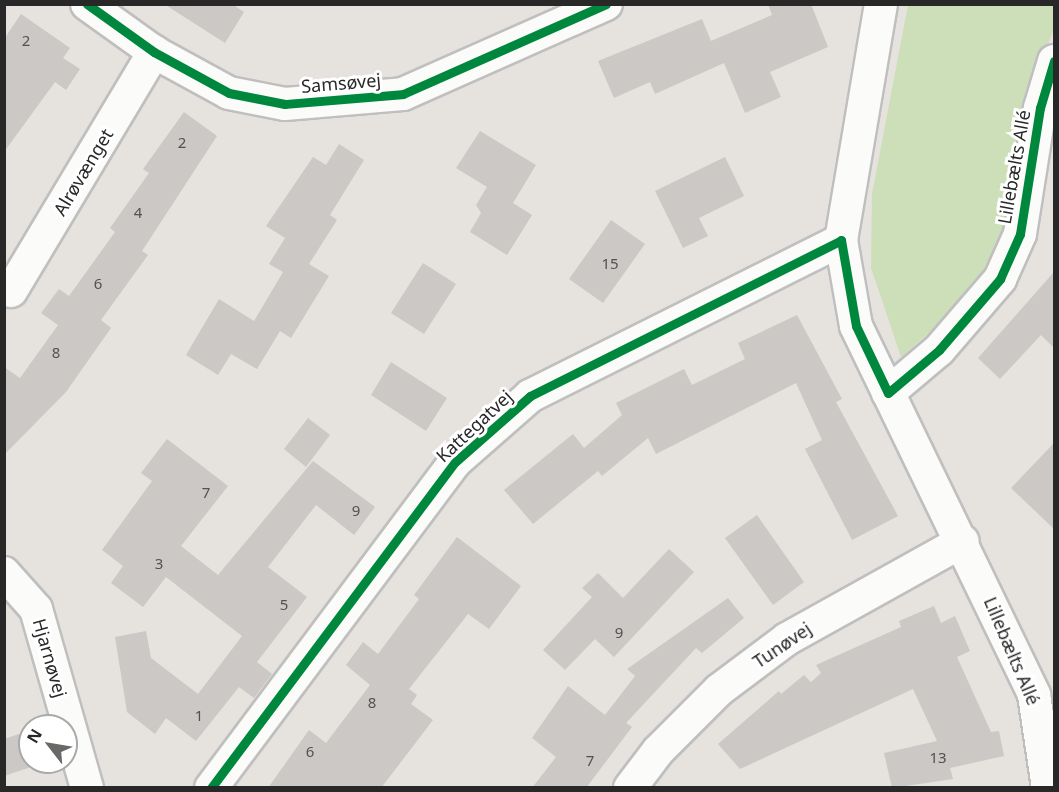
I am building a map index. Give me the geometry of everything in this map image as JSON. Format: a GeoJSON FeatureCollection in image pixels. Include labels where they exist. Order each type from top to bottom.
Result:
{"type":"FeatureCollection","features":[{"type":"Feature","properties":{"kind":"street","name":"Samsøvej"},"geometry":{"type":"LineString","coordinates":[[98,7],[154,52],[229,93],[285,104],[403,94],[606,4]]}},
{"type":"Feature","properties":{"kind":"street","name":"Lillebælts Allé"},"geometry":{"type":"LineString","coordinates":[[881,4],[841,240],[856,326],[963,541],[1034,695],[1048,788]]}},
{"type":"Feature","properties":{"kind":"street","name":"Alrøvænget"},"geometry":{"type":"LineString","coordinates":[[11,291],[154,52]]}},
{"type":"Feature","properties":{"kind":"street","name":"Lillebælts Allé"},"geometry":{"type":"LineString","coordinates":[[888,393],[939,350],[1000,279],[1020,234],[1040,108],[1054,61]]}},
{"type":"Feature","properties":{"kind":"street","name":"Kattegatvej"},"geometry":{"type":"LineString","coordinates":[[211,788],[455,462],[530,396],[841,240]]}},
{"type":"Feature","properties":{"kind":"street","name":"Tunøvej"},"geometry":{"type":"LineString","coordinates":[[630,788],[658,751],[719,690],[787,639],[963,541]]}},
{"type":"Feature","properties":{"kind":"street","name":"Hjarnøvej"},"geometry":{"type":"LineString","coordinates":[[4,573],[36,609],[87,788]]}},
{"type":"Feature","properties":{"kind":"green space"},"geometry":{"type":"Polygon","coordinates":[[[908,5],[1054,5],[1054,29],[1040,64],[1006,238],[971,296],[901,357],[871,268],[872,194],[908,5]]]}},
{"type":"Feature","properties":{"kind":"building"},"geometry":{"type":"Polygon","coordinates":[[[164,4],[232,4],[244,12],[225,43],[164,4]]]}},
{"type":"Feature","properties":{"kind":"building"},"geometry":{"type":"Polygon","coordinates":[[[768,4],[811,4],[828,47],[770,72],[781,97],[745,113],[724,63],[655,94],[650,82],[614,98],[598,61],[702,19],[711,41],[772,15],[768,4]]]}},
{"type":"Feature","properties":{"kind":"building"},"geometry":{"type":"Polygon","coordinates":[[[21,14],[70,48],[63,58],[80,69],[66,90],[55,82],[4,152],[4,39],[21,14]]]}},
{"type":"Feature","properties":{"kind":"building"},"geometry":{"type":"Polygon","coordinates":[[[184,112],[217,136],[142,251],[148,255],[101,320],[111,328],[66,392],[4,455],[4,367],[20,378],[58,325],[41,313],[59,289],[69,296],[115,232],[110,228],[149,173],[143,169],[184,112]]]}},
{"type":"Feature","properties":{"kind":"building"},"geometry":{"type":"Polygon","coordinates":[[[480,131],[536,165],[513,203],[532,215],[507,255],[470,232],[481,213],[476,205],[487,187],[456,168],[480,131]]]}},
{"type":"Feature","properties":{"kind":"building"},"geometry":{"type":"Polygon","coordinates":[[[339,144],[364,160],[330,215],[337,220],[309,264],[329,276],[291,338],[280,331],[257,369],[231,354],[218,375],[186,355],[219,299],[254,321],[283,272],[269,264],[285,238],[266,226],[313,157],[326,165],[339,144]]]}},
{"type":"Feature","properties":{"kind":"building"},"geometry":{"type":"Polygon","coordinates":[[[725,157],[744,196],[699,218],[708,236],[683,248],[655,191],[725,157]]]}},
{"type":"Feature","properties":{"kind":"building"},"geometry":{"type":"Polygon","coordinates":[[[611,220],[645,244],[603,303],[569,279],[611,220]]]}},
{"type":"Feature","properties":{"kind":"building"},"geometry":{"type":"Polygon","coordinates":[[[423,263],[456,284],[424,334],[391,313],[423,263]]]}},
{"type":"Feature","properties":{"kind":"building"},"geometry":{"type":"Polygon","coordinates":[[[1054,272],[1054,348],[1041,335],[1000,379],[978,358],[1054,272]]]}},
{"type":"Feature","properties":{"kind":"building"},"geometry":{"type":"Polygon","coordinates":[[[797,315],[842,399],[836,402],[898,516],[852,540],[805,449],[822,440],[796,383],[656,454],[648,438],[602,476],[598,471],[533,524],[504,490],[573,434],[584,448],[622,415],[616,403],[684,369],[692,385],[745,359],[738,343],[797,315]]]}},
{"type":"Feature","properties":{"kind":"building"},"geometry":{"type":"Polygon","coordinates":[[[391,362],[447,398],[426,431],[371,395],[391,362]]]}},
{"type":"Feature","properties":{"kind":"building"},"geometry":{"type":"Polygon","coordinates":[[[308,418],[330,435],[306,467],[284,449],[308,418]]]}},
{"type":"Feature","properties":{"kind":"building"},"geometry":{"type":"Polygon","coordinates":[[[167,439],[228,486],[181,546],[218,575],[313,461],[375,507],[354,535],[316,505],[268,567],[307,597],[257,662],[272,674],[254,698],[239,687],[196,741],[166,718],[155,734],[127,712],[115,637],[146,631],[151,658],[198,694],[242,636],[166,577],[143,607],[111,583],[123,566],[102,550],[152,481],[141,473],[167,439]]]}},
{"type":"Feature","properties":{"kind":"building"},"geometry":{"type":"Polygon","coordinates":[[[1054,443],[1054,529],[1011,488],[1054,443]]]}},
{"type":"Feature","properties":{"kind":"building"},"geometry":{"type":"Polygon","coordinates":[[[757,515],[804,582],[773,605],[725,538],[757,515]]]}},
{"type":"Feature","properties":{"kind":"building"},"geometry":{"type":"Polygon","coordinates":[[[457,537],[521,586],[489,629],[468,614],[409,689],[417,695],[411,704],[433,720],[381,788],[268,788],[309,730],[326,743],[370,685],[346,665],[363,642],[378,654],[419,599],[414,595],[457,537]]]}},
{"type":"Feature","properties":{"kind":"building"},"geometry":{"type":"Polygon","coordinates":[[[669,549],[694,572],[614,657],[595,639],[565,670],[543,650],[592,597],[582,588],[598,573],[623,598],[669,549]]]}},
{"type":"Feature","properties":{"kind":"building"},"geometry":{"type":"Polygon","coordinates":[[[728,598],[744,618],[702,653],[696,648],[626,723],[632,727],[586,788],[532,788],[556,757],[532,738],[568,686],[605,715],[635,676],[627,669],[728,598]]]}},
{"type":"Feature","properties":{"kind":"building"},"geometry":{"type":"Polygon","coordinates":[[[934,606],[941,623],[955,616],[970,651],[957,657],[991,732],[999,731],[1004,756],[950,768],[953,779],[892,788],[884,753],[937,741],[913,689],[740,769],[718,744],[779,691],[781,694],[804,675],[811,682],[821,673],[816,665],[901,627],[899,621],[934,606]]]}},
{"type":"Feature","properties":{"kind":"building"},"geometry":{"type":"Polygon","coordinates":[[[18,734],[18,771],[4,776],[4,739],[18,734]]]}},
{"type":"Feature","properties":{"kind":"cycle path"},"geometry":{"type":"LineString","coordinates":[[87,4],[154,52],[229,93],[285,104],[403,94],[606,4]]}},
{"type":"Feature","properties":{"kind":"cycle path"},"geometry":{"type":"LineString","coordinates":[[211,788],[455,462],[530,396],[841,240],[856,326],[888,393],[939,350],[1000,279],[1020,234],[1040,108],[1054,61]]}}]}
